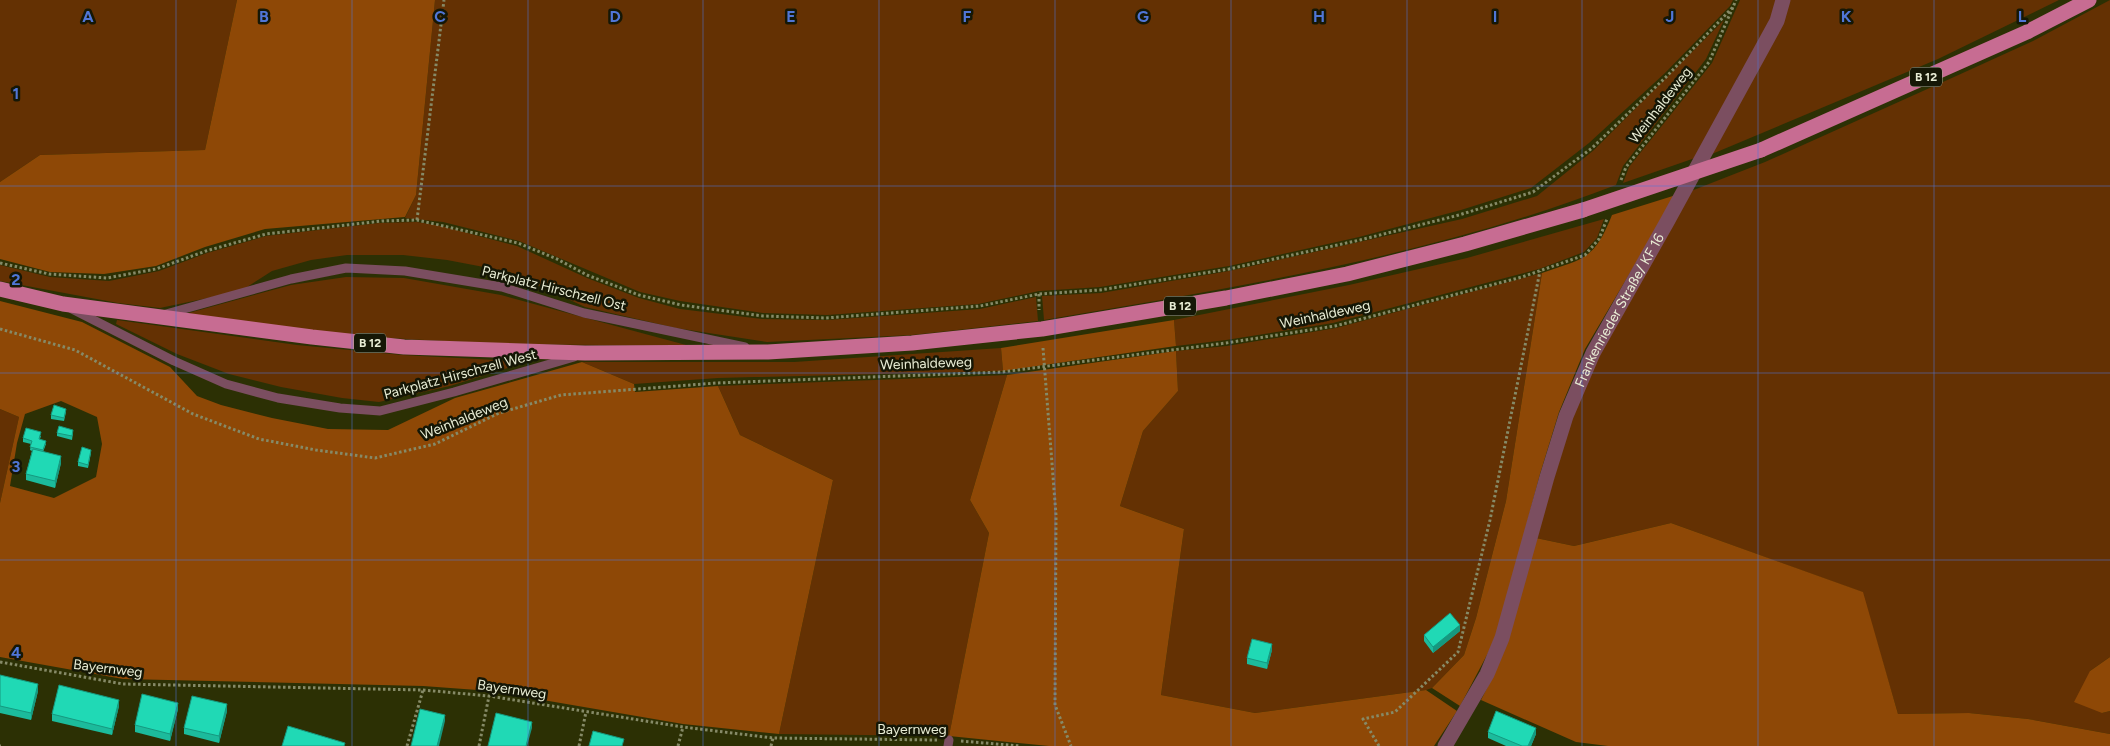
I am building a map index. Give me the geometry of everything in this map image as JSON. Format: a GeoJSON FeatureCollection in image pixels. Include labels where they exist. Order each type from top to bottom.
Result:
{"type":"FeatureCollection","features":[{"type":"Feature","properties":{"kind":"main road","name":"B 12"},"geometry":{"type":"LineString","coordinates":[[0,289],[63,304],[312,337],[404,347],[585,353],[768,352],[912,343],[1033,330],[1226,298],[1347,274],[1465,244],[1583,210],[1761,150],[2027,32],[2089,0]]}},
{"type":"Feature","properties":{"kind":"street","name":"Frankenrieder Straße/ KF 16"},"geometry":{"type":"LineString","coordinates":[[1445,746],[1487,674],[1502,638],[1561,433],[1593,353],[1777,21],[1784,0]]}},
{"type":"Feature","properties":{"kind":"lane","name":"Parkplatz Hirschzell Ost"},"geometry":{"type":"LineString","coordinates":[[156,317],[292,279],[346,268],[405,271],[502,287],[584,312],[768,352]]}},
{"type":"Feature","properties":{"kind":"lane","name":"Parkplatz Hirschzell West"},"geometry":{"type":"LineString","coordinates":[[63,304],[174,361],[226,384],[278,398],[340,408],[380,411],[454,392],[585,353]]}},
{"type":"Feature","properties":{"kind":"path"},"geometry":{"type":"LineString","coordinates":[[418,220],[444,0]]}},
{"type":"Feature","properties":{"kind":"path"},"geometry":{"type":"LineString","coordinates":[[0,262],[49,274],[107,278],[156,269],[206,251],[266,234],[382,221],[418,220],[518,243],[557,259],[587,275],[639,295],[681,304],[763,316],[826,318],[980,306],[1038,294],[1100,290],[1229,268],[1360,240],[1460,215],[1533,192],[1592,148],[1667,76],[1732,7],[1736,0]]}},
{"type":"Feature","properties":{"kind":"path","name":"Weinhaldeweg"},"geometry":{"type":"LineString","coordinates":[[1620,185],[1626,167],[1708,62],[1732,7]]}},
{"type":"Feature","properties":{"kind":"path","name":"Weinhaldeweg"},"geometry":{"type":"LineString","coordinates":[[0,329],[75,350],[193,414],[259,439],[316,450],[375,458],[435,444],[499,413],[561,395],[716,383],[1002,372],[1226,343],[1335,326],[1540,271],[1585,255],[1599,239],[1609,212]]}},
{"type":"Feature","properties":{"kind":"path"},"geometry":{"type":"LineString","coordinates":[[1379,746],[1364,719],[1396,712],[1458,652],[1490,520],[1540,271]]}},
{"type":"Feature","properties":{"kind":"path"},"geometry":{"type":"LineString","coordinates":[[1038,294],[1039,310]]}},
{"type":"Feature","properties":{"kind":"path"},"geometry":{"type":"LineString","coordinates":[[1043,348],[1056,515],[1055,705],[1071,746]]}},
{"type":"Feature","properties":{"kind":"path","name":"Bayernweg"},"geometry":{"type":"LineString","coordinates":[[0,662],[123,684],[423,690],[490,696],[683,727],[773,738],[1020,746]]}},
{"type":"Feature","properties":{"kind":"path"},"geometry":{"type":"LineString","coordinates":[[407,746],[423,690]]}},
{"type":"Feature","properties":{"kind":"path"},"geometry":{"type":"LineString","coordinates":[[479,746],[490,696]]}},
{"type":"Feature","properties":{"kind":"path"},"geometry":{"type":"LineString","coordinates":[[579,746],[586,712]]}},
{"type":"Feature","properties":{"kind":"path"},"geometry":{"type":"LineString","coordinates":[[678,746],[683,727]]}},
{"type":"Feature","properties":{"kind":"path"},"geometry":{"type":"LineString","coordinates":[[771,746],[773,738]]}},
{"type":"Feature","properties":{"kind":"path"},"geometry":{"type":"LineString","coordinates":[[862,746],[864,740]]}},
{"type":"Feature","properties":{"kind":"shaded area"},"geometry":{"type":"Polygon","coordinates":[[[0,0],[237,0],[205,150],[40,155],[0,182],[0,0]]]}},
{"type":"Feature","properties":{"kind":"shaded area"},"geometry":{"type":"Polygon","coordinates":[[[237,0],[435,0],[416,195],[405,217],[265,229],[205,247],[156,266],[104,274],[50,272],[0,259],[0,182],[40,155],[205,150],[237,0]]]}},
{"type":"Feature","properties":{"kind":"shaded area"},"geometry":{"type":"Polygon","coordinates":[[[435,0],[1733,0],[1730,6],[1665,73],[1589,143],[1531,188],[1461,210],[1359,237],[1229,266],[1100,287],[1039,291],[978,304],[827,315],[763,313],[680,301],[640,292],[519,241],[443,222],[405,218],[416,195],[435,0]]]}},
{"type":"Feature","properties":{"kind":"shaded area"},"geometry":{"type":"Polygon","coordinates":[[[1740,0],[1777,0],[1771,19],[1695,158],[1623,183],[1629,167],[1712,63],[1740,0]]]}},
{"type":"Feature","properties":{"kind":"shaded area"},"geometry":{"type":"Polygon","coordinates":[[[1788,0],[2059,0],[1938,59],[1712,154],[1788,0]]]}},
{"type":"Feature","properties":{"kind":"shaded area"},"geometry":{"type":"Polygon","coordinates":[[[2110,0],[2110,657],[2090,671],[2102,713],[2110,711],[2110,734],[2028,719],[1969,713],[1898,714],[1862,592],[1671,523],[1574,546],[1536,538],[1572,418],[1598,355],[1691,191],[1765,162],[2033,41],[2110,0]]]}},
{"type":"Feature","properties":{"kind":"shaded area"},"geometry":{"type":"Polygon","coordinates":[[[1724,20],[1706,59],[1623,166],[1616,185],[1547,210],[1477,231],[1334,267],[1262,282],[1044,320],[1042,296],[1101,293],[1229,271],[1462,219],[1537,196],[1594,150],[1724,20]]]}},
{"type":"Feature","properties":{"kind":"shaded area"},"geometry":{"type":"Polygon","coordinates":[[[1676,195],[1585,349],[1559,412],[1540,474],[1497,636],[1460,706],[1432,688],[1464,655],[1476,618],[1506,501],[1542,273],[1569,264],[1586,255],[1600,241],[1612,215],[1676,195]]]}},
{"type":"Feature","properties":{"kind":"shaded area"},"geometry":{"type":"Polygon","coordinates":[[[1604,219],[1597,238],[1584,252],[1539,269],[1333,323],[1176,346],[1174,320],[1349,285],[1467,258],[1604,219]]]}},
{"type":"Feature","properties":{"kind":"shaded area"},"geometry":{"type":"Polygon","coordinates":[[[417,222],[441,226],[517,246],[587,278],[639,298],[680,309],[762,319],[827,320],[980,309],[1036,297],[1038,321],[912,335],[767,342],[676,328],[585,307],[510,272],[447,260],[403,255],[347,255],[311,260],[272,271],[241,291],[160,308],[118,303],[0,281],[0,265],[50,277],[109,281],[159,271],[207,253],[266,236],[379,223],[417,222]]]}},
{"type":"Feature","properties":{"kind":"shaded area"},"geometry":{"type":"Polygon","coordinates":[[[1542,273],[1506,501],[1476,618],[1464,655],[1432,688],[1426,690],[1255,713],[1161,695],[1184,529],[1120,506],[1143,431],[1178,391],[1176,351],[1227,346],[1336,328],[1542,273]]]}},
{"type":"Feature","properties":{"kind":"shaded area"},"geometry":{"type":"Polygon","coordinates":[[[346,277],[404,278],[501,295],[686,345],[545,344],[404,339],[310,331],[185,314],[291,285],[346,277]]]}},
{"type":"Feature","properties":{"kind":"shaded area"},"geometry":{"type":"Polygon","coordinates":[[[0,301],[82,322],[170,367],[197,396],[221,405],[272,418],[328,429],[388,430],[455,398],[582,362],[634,384],[635,392],[718,386],[740,435],[833,480],[779,734],[683,724],[491,691],[423,686],[123,679],[0,657],[0,503],[19,417],[0,409],[0,301]],[[61,401],[25,414],[17,443],[10,486],[54,498],[96,477],[102,444],[97,417],[61,401]]]}},
{"type":"Feature","properties":{"kind":"shaded area"},"geometry":{"type":"Polygon","coordinates":[[[117,320],[297,345],[402,355],[515,361],[517,365],[450,386],[379,402],[342,398],[281,387],[229,374],[177,354],[116,324],[117,320]]]}},
{"type":"Feature","properties":{"kind":"shaded area"},"geometry":{"type":"Polygon","coordinates":[[[1174,320],[1176,346],[1003,371],[1001,348],[1174,320]]]}},
{"type":"Feature","properties":{"kind":"shaded area"},"geometry":{"type":"Polygon","coordinates":[[[1001,348],[1003,371],[718,378],[634,384],[582,362],[794,362],[1001,348]]]}},
{"type":"Feature","properties":{"kind":"shaded area"},"geometry":{"type":"Polygon","coordinates":[[[1176,351],[1178,391],[1143,431],[1120,506],[1184,529],[1161,695],[1255,713],[1426,690],[1457,711],[1434,746],[1049,746],[949,736],[989,533],[970,500],[1007,375],[1176,351]]]}},
{"type":"Feature","properties":{"kind":"shaded area"},"geometry":{"type":"Polygon","coordinates":[[[1007,375],[970,500],[989,533],[949,736],[779,734],[833,480],[740,435],[718,386],[1007,375]]]}},
{"type":"Feature","properties":{"kind":"shaded area"},"geometry":{"type":"Polygon","coordinates":[[[0,409],[19,417],[0,503],[0,409]]]}},
{"type":"Feature","properties":{"kind":"shaded area"},"geometry":{"type":"Polygon","coordinates":[[[1671,523],[1863,592],[1898,714],[1969,713],[2028,719],[2110,734],[2110,746],[1608,746],[1576,742],[1481,700],[1494,674],[1536,538],[1574,546],[1671,523]]]}},
{"type":"Feature","properties":{"kind":"shaded area"},"geometry":{"type":"Polygon","coordinates":[[[2110,657],[2110,711],[2102,713],[2074,702],[2090,671],[2110,657]]]}},
{"type":"Feature","properties":{"kind":"building"},"geometry":{"type":"Polygon","coordinates":[[[54,405],[66,409],[64,418],[51,415],[54,405]]]}},
{"type":"Feature","properties":{"kind":"building"},"geometry":{"type":"Polygon","coordinates":[[[59,426],[73,430],[72,436],[57,433],[59,426]]]}},
{"type":"Feature","properties":{"kind":"building"},"geometry":{"type":"Polygon","coordinates":[[[26,428],[41,432],[39,439],[46,441],[43,450],[30,447],[32,441],[23,438],[26,428]]]}},
{"type":"Feature","properties":{"kind":"building"},"geometry":{"type":"Polygon","coordinates":[[[82,447],[91,450],[88,465],[78,462],[82,447]]]}},
{"type":"Feature","properties":{"kind":"building"},"geometry":{"type":"Polygon","coordinates":[[[33,449],[61,456],[55,481],[26,474],[33,449]]]}},
{"type":"Feature","properties":{"kind":"building"},"geometry":{"type":"Polygon","coordinates":[[[1450,613],[1460,625],[1433,647],[1424,635],[1450,613]]]}},
{"type":"Feature","properties":{"kind":"building"},"geometry":{"type":"Polygon","coordinates":[[[1252,639],[1272,644],[1267,663],[1247,658],[1252,639]]]}},
{"type":"Feature","properties":{"kind":"building"},"geometry":{"type":"Polygon","coordinates":[[[0,675],[38,684],[31,713],[0,706],[0,675]]]}},
{"type":"Feature","properties":{"kind":"building"},"geometry":{"type":"Polygon","coordinates":[[[59,685],[119,700],[112,729],[52,714],[59,685]]]}},
{"type":"Feature","properties":{"kind":"building"},"geometry":{"type":"Polygon","coordinates":[[[142,694],[178,703],[170,734],[135,725],[142,694]]]}},
{"type":"Feature","properties":{"kind":"building"},"geometry":{"type":"Polygon","coordinates":[[[192,696],[227,704],[219,736],[184,728],[192,696]]]}},
{"type":"Feature","properties":{"kind":"building"},"geometry":{"type":"Polygon","coordinates":[[[420,709],[445,715],[437,746],[411,746],[420,709]]]}},
{"type":"Feature","properties":{"kind":"building"},"geometry":{"type":"Polygon","coordinates":[[[1496,711],[1536,728],[1528,746],[1522,746],[1488,732],[1496,711]]]}},
{"type":"Feature","properties":{"kind":"building"},"geometry":{"type":"Polygon","coordinates":[[[496,713],[532,722],[526,746],[488,746],[496,713]]]}},
{"type":"Feature","properties":{"kind":"building"},"geometry":{"type":"Polygon","coordinates":[[[288,726],[345,743],[344,746],[282,746],[288,726]]]}},
{"type":"Feature","properties":{"kind":"building"},"geometry":{"type":"Polygon","coordinates":[[[593,731],[624,739],[622,746],[589,746],[593,731]]]}}]}
